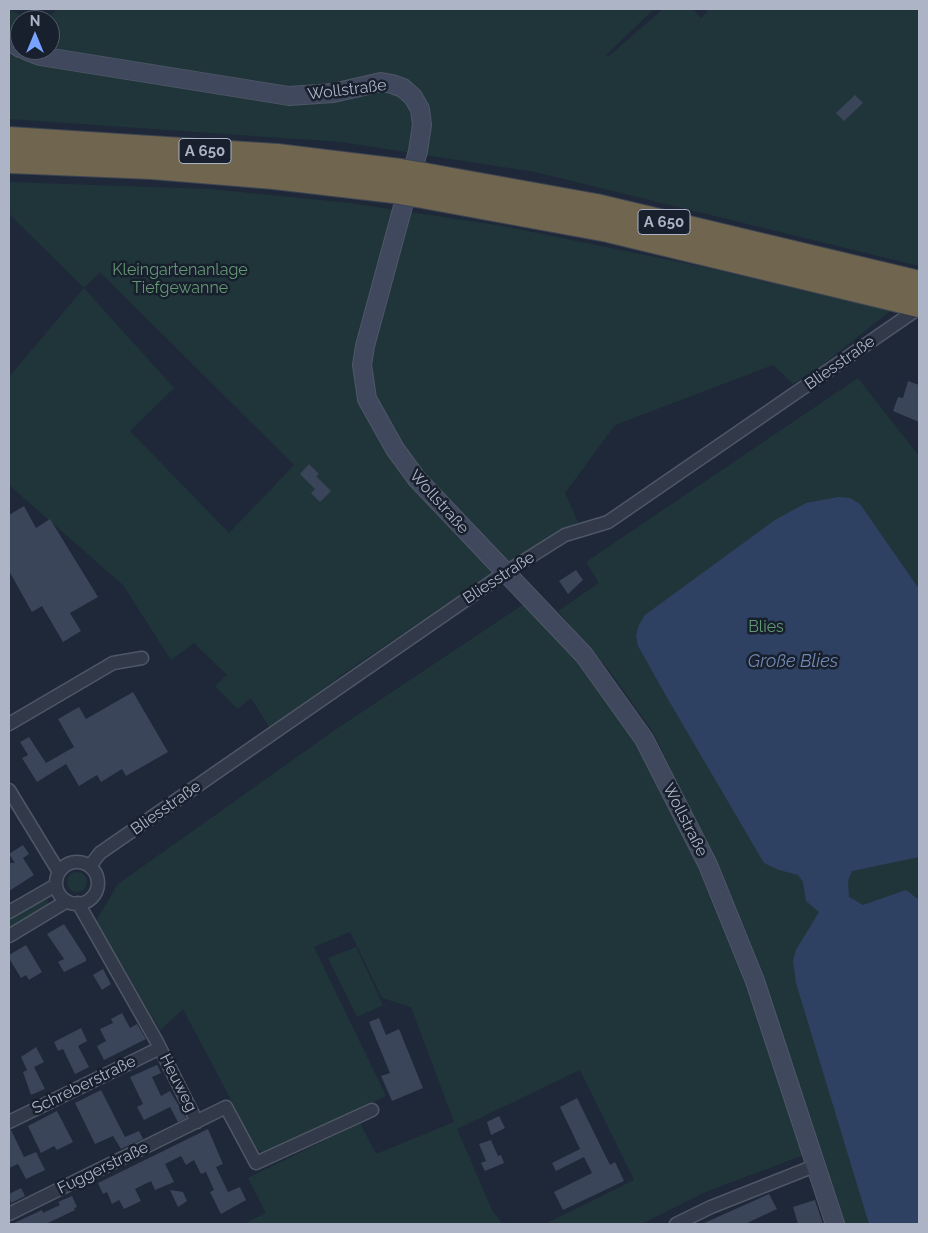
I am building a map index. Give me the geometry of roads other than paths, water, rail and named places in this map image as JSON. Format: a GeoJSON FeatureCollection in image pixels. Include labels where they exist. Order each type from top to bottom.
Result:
{"type":"FeatureCollection","features":[{"type":"Feature","properties":{"kind":"highway","name":"A 650"},"geometry":{"type":"LineString","coordinates":[[10,154],[274,177],[397,181],[596,206],[910,281]]}},
{"type":"Feature","properties":{"kind":"highway","name":"A 650"},"geometry":{"type":"LineString","coordinates":[[420,185],[919,307]]}},
{"type":"Feature","properties":{"kind":"street","name":"Wollstraße"},"geometry":{"type":"LineString","coordinates":[[60,59],[289,96],[333,93],[381,82],[403,88],[413,97],[420,109],[422,125],[418,151],[365,346],[362,365],[363,382],[373,412],[395,449],[417,479],[442,508],[506,572],[584,655],[644,739],[708,865],[755,981],[835,1224]]}},
{"type":"Feature","properties":{"kind":"street","name":"Bliesstraße"},"geometry":{"type":"LineString","coordinates":[[90,866],[100,853],[506,572],[565,535],[613,519],[919,307]]}},
{"type":"Feature","properties":{"kind":"street"},"geometry":{"type":"LineString","coordinates":[[9,724],[113,663],[142,658]]}},
{"type":"Feature","properties":{"kind":"street"},"geometry":{"type":"LineString","coordinates":[[9,790],[59,872]]}},
{"type":"Feature","properties":{"kind":"street"},"geometry":{"type":"LineString","coordinates":[[9,936],[72,902],[89,900],[97,890],[98,879],[90,866],[84,863],[72,863],[59,872],[56,885],[62,897],[72,902]]}},
{"type":"Feature","properties":{"kind":"street"},"geometry":{"type":"LineString","coordinates":[[9,912],[56,885]]}},
{"type":"Feature","properties":{"kind":"street","name":"Heuweg"},"geometry":{"type":"LineString","coordinates":[[72,902],[160,1048],[197,1122],[226,1107],[256,1163],[372,1110]]}},
{"type":"Feature","properties":{"kind":"street","name":"Schreberstraße"},"geometry":{"type":"LineString","coordinates":[[9,1122],[160,1048]]}},
{"type":"Feature","properties":{"kind":"street","name":"Fuggerstraße"},"geometry":{"type":"LineString","coordinates":[[9,1214],[197,1122]]}},
{"type":"Feature","properties":{"kind":"street"},"geometry":{"type":"LineString","coordinates":[[676,1224],[711,1207],[817,1165]]}},
{"type":"Feature","properties":{"kind":"water","name":"Große Blies"},"geometry":{"type":"Polygon","coordinates":[[[838,497],[850,498],[860,504],[919,589],[919,857],[852,871],[848,881],[849,897],[863,905],[906,890],[919,900],[919,1224],[869,1224],[796,983],[793,961],[796,950],[819,912],[806,901],[803,882],[798,875],[779,870],[764,863],[638,646],[636,635],[645,615],[775,520],[806,503],[838,497]]]}},
{"type":"Feature","properties":{"kind":"park label","name":"Kleingartenanlage Tiefgewanne"},"geometry":{"type":"Point","coordinates":[180,279]}},
{"type":"Feature","properties":{"kind":"park label","name":"Blies"},"geometry":{"type":"Point","coordinates":[766,627]}}]}
